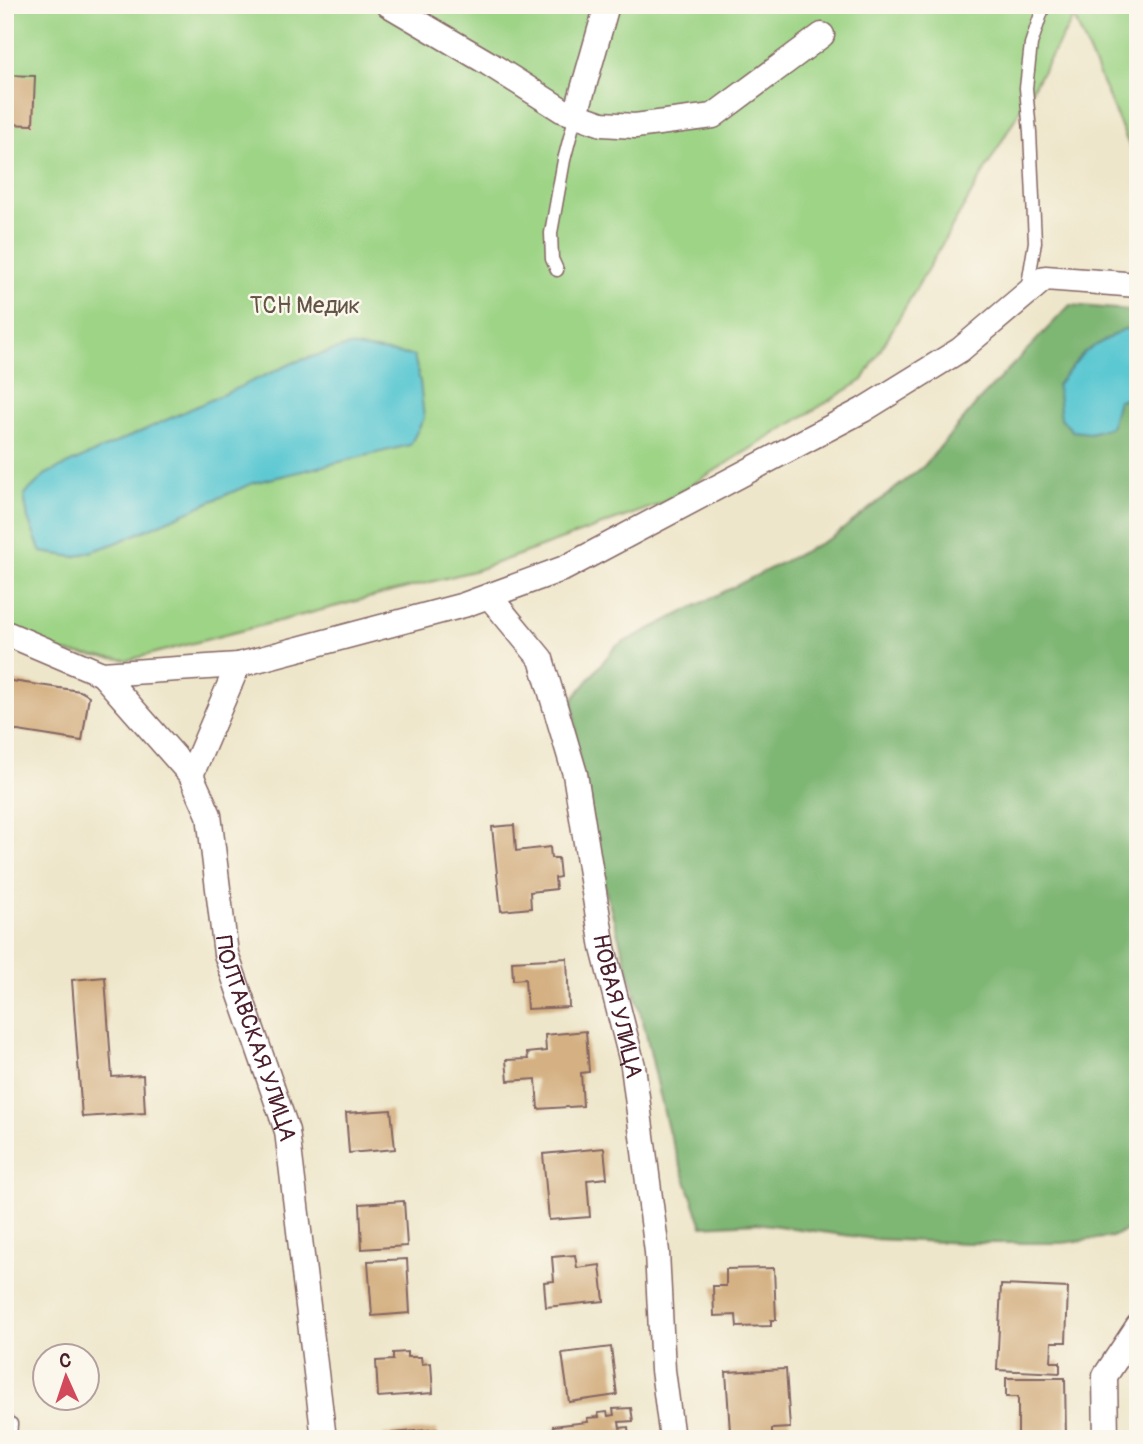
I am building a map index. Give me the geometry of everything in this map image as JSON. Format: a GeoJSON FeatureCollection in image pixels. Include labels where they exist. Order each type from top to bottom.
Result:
{"type":"FeatureCollection","features":[{"type":"Feature","properties":{"kind":"street"},"geometry":{"type":"LineString","coordinates":[[389,5],[488,62],[562,110],[602,124],[635,126],[713,116],[822,35]]}},
{"type":"Feature","properties":{"kind":"street"},"geometry":{"type":"LineString","coordinates":[[576,114],[589,76],[607,5]]}},
{"type":"Feature","properties":{"kind":"street"},"geometry":{"type":"LineString","coordinates":[[5,634],[102,674],[238,665],[464,605],[565,568],[863,410],[960,350],[1045,278],[1138,285]]}},
{"type":"Feature","properties":{"kind":"street","name":"НОВАЯ УЛИЦА"},"geometry":{"type":"LineString","coordinates":[[489,596],[541,659],[575,774],[603,948],[633,1066],[657,1252],[663,1370],[672,1439]]}},
{"type":"Feature","properties":{"kind":"street"},"geometry":{"type":"LineString","coordinates":[[191,775],[238,665]]}},
{"type":"Feature","properties":{"kind":"street","name":"ПОЛТАВСКАЯ УЛИЦА"},"geometry":{"type":"LineString","coordinates":[[102,674],[191,775],[209,816],[226,954],[287,1131],[324,1439]]}},
{"type":"Feature","properties":{"kind":"street"},"geometry":{"type":"LineString","coordinates":[[1106,1439],[1105,1376],[1138,1326]]}},
{"type":"Feature","properties":{"kind":"lane"},"geometry":{"type":"LineString","coordinates":[[1026,294],[1035,242],[1026,88],[1031,44],[1044,5]]}},
{"type":"Feature","properties":{"kind":"lane"},"geometry":{"type":"LineString","coordinates":[[557,271],[552,259],[551,233],[576,114]]}},
{"type":"Feature","properties":{"kind":"lane"},"geometry":{"type":"LineString","coordinates":[[5,1421],[11,1424],[10,1439]]}},
{"type":"Feature","properties":{"kind":"green space","name":"ТСН Медик"},"geometry":{"type":"Polygon","coordinates":[[[5,5],[1138,5],[1138,166],[1074,17],[863,380],[660,504],[477,570],[128,660],[5,645],[5,5]]]}},
{"type":"Feature","properties":{"kind":"green space"},"geometry":{"type":"Polygon","coordinates":[[[1070,305],[1138,311],[1138,1225],[1112,1237],[1062,1243],[873,1239],[756,1223],[702,1226],[668,1130],[644,1025],[601,875],[577,749],[573,699],[616,646],[833,537],[924,466],[983,396],[1070,305]]]}},
{"type":"Feature","properties":{"kind":"water"},"geometry":{"type":"Polygon","coordinates":[[[1124,329],[1138,330],[1138,397],[1118,400],[1111,427],[1090,433],[1072,431],[1061,418],[1057,385],[1083,353],[1124,329]]]}},
{"type":"Feature","properties":{"kind":"water"},"geometry":{"type":"Polygon","coordinates":[[[348,346],[414,356],[424,418],[410,445],[253,483],[116,543],[75,557],[41,552],[28,519],[24,495],[46,474],[295,362],[348,346]]]}},
{"type":"Feature","properties":{"kind":"building"},"geometry":{"type":"Polygon","coordinates":[[[5,75],[35,76],[33,125],[5,124],[5,75]]]}},
{"type":"Feature","properties":{"kind":"building"},"geometry":{"type":"Polygon","coordinates":[[[5,467],[10,467],[10,613],[5,613],[5,467]]]}},
{"type":"Feature","properties":{"kind":"building"},"geometry":{"type":"Polygon","coordinates":[[[5,680],[80,691],[89,696],[82,741],[5,729],[5,680]]]}},
{"type":"Feature","properties":{"kind":"building"},"geometry":{"type":"Polygon","coordinates":[[[514,825],[516,851],[550,847],[551,858],[558,858],[560,877],[555,878],[556,889],[530,892],[531,908],[501,911],[492,827],[514,825]]]}},
{"type":"Feature","properties":{"kind":"building"},"geometry":{"type":"Polygon","coordinates":[[[567,958],[569,1007],[527,1009],[525,979],[513,980],[512,961],[567,958]]]}},
{"type":"Feature","properties":{"kind":"building"},"geometry":{"type":"Polygon","coordinates":[[[105,977],[112,1077],[143,1075],[145,1113],[82,1117],[72,980],[105,977]]]}},
{"type":"Feature","properties":{"kind":"building"},"geometry":{"type":"Polygon","coordinates":[[[586,1031],[589,1072],[581,1073],[583,1106],[538,1109],[536,1079],[508,1081],[506,1060],[528,1059],[527,1053],[546,1051],[545,1035],[586,1031]]]}},
{"type":"Feature","properties":{"kind":"building"},"geometry":{"type":"Polygon","coordinates":[[[391,1110],[395,1149],[349,1153],[346,1113],[391,1110]]]}},
{"type":"Feature","properties":{"kind":"building"},"geometry":{"type":"Polygon","coordinates":[[[604,1148],[607,1178],[587,1180],[590,1217],[549,1220],[543,1154],[604,1148]]]}},
{"type":"Feature","properties":{"kind":"building"},"geometry":{"type":"Polygon","coordinates":[[[404,1201],[407,1246],[362,1249],[360,1204],[404,1201]]]}},
{"type":"Feature","properties":{"kind":"building"},"geometry":{"type":"Polygon","coordinates":[[[575,1255],[577,1268],[600,1265],[604,1301],[546,1307],[544,1282],[554,1281],[552,1257],[575,1255]]]}},
{"type":"Feature","properties":{"kind":"building"},"geometry":{"type":"Polygon","coordinates":[[[407,1259],[410,1313],[372,1316],[368,1261],[407,1259]]]}},
{"type":"Feature","properties":{"kind":"building"},"geometry":{"type":"Polygon","coordinates":[[[774,1268],[776,1320],[771,1320],[771,1326],[737,1327],[736,1315],[714,1316],[713,1286],[726,1286],[726,1269],[774,1268]]]}},
{"type":"Feature","properties":{"kind":"building"},"geometry":{"type":"Polygon","coordinates":[[[1001,1285],[1068,1288],[1066,1342],[1052,1342],[1051,1362],[1060,1362],[1060,1373],[997,1370],[1001,1285]]]}},
{"type":"Feature","properties":{"kind":"building"},"geometry":{"type":"Polygon","coordinates":[[[611,1347],[617,1395],[569,1402],[562,1353],[611,1347]]]}},
{"type":"Feature","properties":{"kind":"building"},"geometry":{"type":"Polygon","coordinates":[[[407,1352],[407,1357],[421,1357],[422,1364],[431,1363],[433,1393],[378,1397],[376,1361],[393,1360],[393,1353],[407,1352]]]}},
{"type":"Feature","properties":{"kind":"building"},"geometry":{"type":"Polygon","coordinates":[[[786,1369],[790,1428],[772,1429],[772,1436],[735,1438],[735,1432],[730,1432],[726,1372],[786,1369]]]}},
{"type":"Feature","properties":{"kind":"building"},"geometry":{"type":"Polygon","coordinates":[[[1006,1378],[1065,1378],[1066,1438],[1018,1439],[1018,1397],[1006,1397],[1006,1378]]]}},
{"type":"Feature","properties":{"kind":"building"},"geometry":{"type":"Polygon","coordinates":[[[631,1408],[633,1421],[619,1422],[620,1428],[628,1427],[629,1439],[574,1439],[574,1435],[554,1437],[553,1426],[588,1422],[587,1418],[599,1417],[598,1413],[607,1412],[608,1416],[614,1415],[613,1409],[631,1408]]]}},
{"type":"Feature","properties":{"kind":"building"},"geometry":{"type":"Polygon","coordinates":[[[437,1429],[438,1439],[384,1439],[383,1434],[437,1429]]]}}]}
